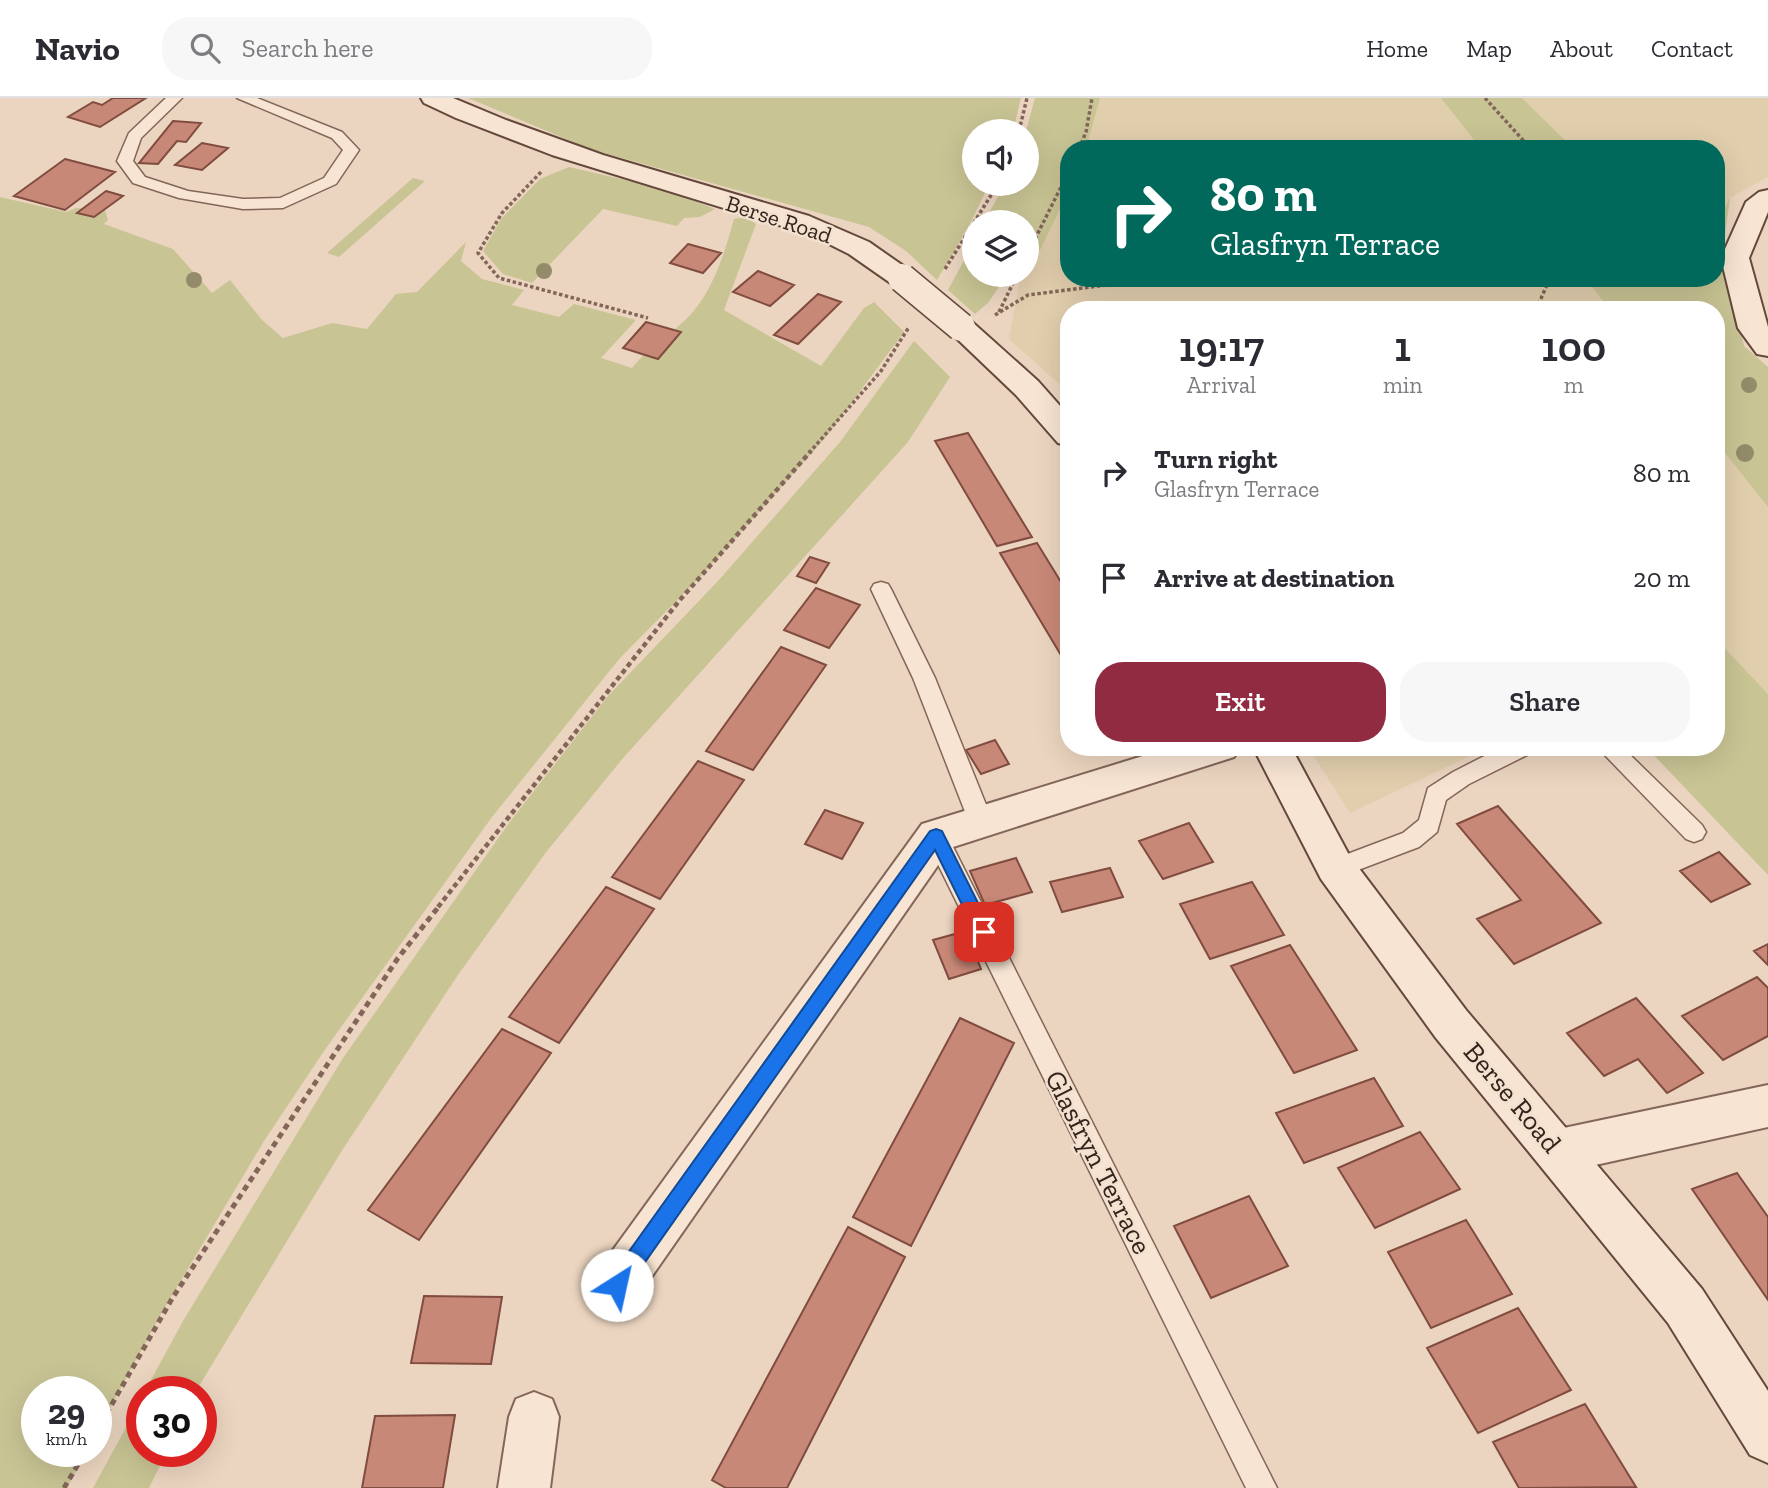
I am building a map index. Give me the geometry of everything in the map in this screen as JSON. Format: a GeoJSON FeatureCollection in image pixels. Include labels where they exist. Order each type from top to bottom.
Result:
{"type":"FeatureCollection","features":[{"type":"Feature","properties":{"kind":"main road","name":"Berse Road"},"geometry":{"type":"LineString","coordinates":[[433,98],[498,129],[561,151],[788,218],[857,246],[902,278],[964,330],[1027,387],[1060,426]]}},
{"type":"Feature","properties":{"kind":"main road"},"geometry":{"type":"LineString","coordinates":[[1768,198],[1756,208],[1735,258],[1753,327],[1768,347]]}},
{"type":"Feature","properties":{"kind":"main road"},"geometry":{"type":"LineString","coordinates":[[617,1285],[936,836],[1192,756]]}},
{"type":"Feature","properties":{"kind":"main road","name":"Berse Road"},"geometry":{"type":"LineString","coordinates":[[1277,756],[1337,868],[1451,1024],[1685,1306],[1768,1437]]}},
{"type":"Feature","properties":{"kind":"main road"},"geometry":{"type":"LineString","coordinates":[[1559,1151],[1768,1106]]}},
{"type":"Feature","properties":{"kind":"main road"},"geometry":{"type":"LineString","coordinates":[[524,1488],[534,1417]]}},
{"type":"Feature","properties":{"kind":"lane"},"geometry":{"type":"LineString","coordinates":[[175,98],[134,136],[125,162],[138,180],[185,195],[243,204],[283,203],[330,181],[351,150],[337,135],[244,98]]}},
{"type":"Feature","properties":{"kind":"lane"},"geometry":{"type":"LineString","coordinates":[[881,589],[925,678],[981,822]]}},
{"type":"Feature","properties":{"kind":"lane"},"geometry":{"type":"LineString","coordinates":[[1337,868],[1411,840],[1429,825],[1436,795],[1461,778],[1504,756]]}},
{"type":"Feature","properties":{"kind":"lane"},"geometry":{"type":"LineString","coordinates":[[1617,756],[1694,832]]}},
{"type":"Feature","properties":{"kind":"lane","name":"Glasfryn Terrace"},"geometry":{"type":"LineString","coordinates":[[936,836],[1262,1488]]}},
{"type":"Feature","properties":{"kind":"path"},"geometry":{"type":"LineString","coordinates":[[1022,119],[1027,98]]}},
{"type":"Feature","properties":{"kind":"path"},"geometry":{"type":"LineString","coordinates":[[1083,140],[1092,98]]}},
{"type":"Feature","properties":{"kind":"path"},"geometry":{"type":"LineString","coordinates":[[1485,98],[1523,140]]}},
{"type":"Feature","properties":{"kind":"path"},"geometry":{"type":"LineString","coordinates":[[561,151],[502,213],[478,253],[499,278],[648,318]]}},
{"type":"Feature","properties":{"kind":"path"},"geometry":{"type":"LineString","coordinates":[[1039,231],[1060,188]]}},
{"type":"Feature","properties":{"kind":"path"},"geometry":{"type":"LineString","coordinates":[[939,279],[991,196]]}},
{"type":"Feature","properties":{"kind":"path"},"geometry":{"type":"LineString","coordinates":[[998,313],[1011,287]]}},
{"type":"Feature","properties":{"kind":"path"},"geometry":{"type":"LineString","coordinates":[[964,330],[1028,295],[1091,287]]}},
{"type":"Feature","properties":{"kind":"path"},"geometry":{"type":"LineString","coordinates":[[112,1404],[173,1297],[398,958],[679,601],[881,371],[910,325]]}},
{"type":"Feature","properties":{"kind":"path"},"geometry":{"type":"LineString","coordinates":[[64,1488],[76,1467]]}},
{"type":"Feature","properties":{"kind":"shaded area"},"geometry":{"type":"Polygon","coordinates":[[[468,98],[1021,98],[1016,119],[962,119],[962,196],[983,196],[977,210],[962,210],[962,237],[937,280],[906,251],[869,227],[590,149],[468,98]]]}},
{"type":"Feature","properties":{"kind":"shaded area"},"geometry":{"type":"Polygon","coordinates":[[[1035,98],[1100,98],[1088,140],[1060,140],[1060,209],[1040,250],[1039,210],[991,210],[998,196],[1039,196],[1039,119],[1029,119],[1035,98]]]}},
{"type":"Feature","properties":{"kind":"shaded area"},"geometry":{"type":"Polygon","coordinates":[[[1100,98],[1441,98],[1474,140],[1088,140],[1100,98]]]}},
{"type":"Feature","properties":{"kind":"shaded area"},"geometry":{"type":"Polygon","coordinates":[[[1441,98],[1522,98],[1565,140],[1474,140],[1441,98]]]}},
{"type":"Feature","properties":{"kind":"shaded area"},"geometry":{"type":"Polygon","coordinates":[[[1522,98],[1768,98],[1768,177],[1730,198],[1725,207],[1725,140],[1565,140],[1522,98]]]}},
{"type":"Feature","properties":{"kind":"shaded area"},"geometry":{"type":"Polygon","coordinates":[[[569,167],[660,188],[715,209],[700,217],[684,218],[677,226],[603,209],[532,283],[503,274],[483,251],[501,219],[540,179],[569,167]]]}},
{"type":"Feature","properties":{"kind":"shaded area"},"geometry":{"type":"Polygon","coordinates":[[[413,178],[425,181],[339,257],[327,253],[413,178]]]}},
{"type":"Feature","properties":{"kind":"shaded area"},"geometry":{"type":"Polygon","coordinates":[[[0,197],[66,212],[76,208],[105,210],[108,220],[104,224],[173,249],[212,293],[230,280],[262,320],[283,338],[332,323],[367,329],[396,294],[417,292],[466,242],[461,261],[482,279],[524,290],[512,305],[559,317],[574,304],[636,320],[601,358],[632,368],[700,303],[718,268],[734,219],[747,217],[756,224],[724,310],[821,366],[864,308],[874,302],[904,332],[826,437],[703,574],[620,658],[492,817],[324,1051],[264,1141],[161,1314],[112,1404],[112,1376],[21,1376],[21,1467],[78,1467],[67,1488],[0,1488],[0,197]]]}},
{"type":"Feature","properties":{"kind":"shaded area"},"geometry":{"type":"Polygon","coordinates":[[[1730,198],[1725,235],[1725,207],[1730,198]]]}},
{"type":"Feature","properties":{"kind":"shaded area"},"geometry":{"type":"Polygon","coordinates":[[[1060,208],[1060,287],[1592,287],[1603,301],[1060,301],[1060,385],[1009,339],[1018,287],[1039,287],[1039,247],[1060,208]]]}},
{"type":"Feature","properties":{"kind":"shaded area"},"geometry":{"type":"Polygon","coordinates":[[[1725,249],[1730,286],[1744,346],[1768,367],[1768,507],[1725,453],[1725,301],[1603,301],[1592,287],[1725,287],[1725,249]]]}},
{"type":"Feature","properties":{"kind":"shaded area"},"geometry":{"type":"Polygon","coordinates":[[[962,264],[962,287],[999,287],[988,303],[975,314],[948,290],[962,264]]]}},
{"type":"Feature","properties":{"kind":"shaded area"},"geometry":{"type":"Polygon","coordinates":[[[914,341],[950,377],[908,442],[624,757],[547,851],[458,975],[341,1152],[205,1376],[153,1376],[183,1321],[343,1058],[509,823],[608,696],[718,581],[840,442],[914,341]]]}},
{"type":"Feature","properties":{"kind":"shaded area"},"geometry":{"type":"Polygon","coordinates":[[[1725,453],[1768,507],[1768,694],[1725,648],[1725,453]]]}},
{"type":"Feature","properties":{"kind":"shaded area"},"geometry":{"type":"Polygon","coordinates":[[[1725,648],[1768,694],[1768,875],[1655,756],[1725,756],[1725,648]]]}},
{"type":"Feature","properties":{"kind":"shaded area"},"geometry":{"type":"Polygon","coordinates":[[[1314,756],[1470,756],[1350,813],[1314,756]]]}},
{"type":"Feature","properties":{"kind":"shaded area"},"geometry":{"type":"Polygon","coordinates":[[[126,1427],[126,1467],[159,1467],[149,1488],[93,1488],[104,1467],[112,1467],[112,1453],[126,1427]]]}},
{"type":"Feature","properties":{"kind":"building"},"geometry":{"type":"Polygon","coordinates":[[[113,98],[146,98],[100,127],[68,117],[93,102],[102,105],[113,98]]]}},
{"type":"Feature","properties":{"kind":"building"},"geometry":{"type":"Polygon","coordinates":[[[173,121],[201,123],[186,142],[177,141],[158,164],[139,163],[173,121]]]}},
{"type":"Feature","properties":{"kind":"building"},"geometry":{"type":"Polygon","coordinates":[[[202,143],[228,148],[202,170],[175,165],[202,143]]]}},
{"type":"Feature","properties":{"kind":"building"},"geometry":{"type":"Polygon","coordinates":[[[65,159],[115,172],[65,210],[14,196],[65,159]]]}},
{"type":"Feature","properties":{"kind":"building"},"geometry":{"type":"Polygon","coordinates":[[[106,191],[123,196],[94,217],[77,213],[106,191]]]}},
{"type":"Feature","properties":{"kind":"building"},"geometry":{"type":"Polygon","coordinates":[[[688,244],[721,253],[703,273],[670,263],[688,244]]]}},
{"type":"Feature","properties":{"kind":"building"},"geometry":{"type":"Polygon","coordinates":[[[758,271],[794,285],[770,306],[733,292],[758,271]]]}},
{"type":"Feature","properties":{"kind":"building"},"geometry":{"type":"Polygon","coordinates":[[[818,294],[841,302],[798,344],[774,335],[818,294]]]}},
{"type":"Feature","properties":{"kind":"building"},"geometry":{"type":"Polygon","coordinates":[[[646,322],[681,332],[658,359],[623,348],[646,322]]]}},
{"type":"Feature","properties":{"kind":"building"},"geometry":{"type":"Polygon","coordinates":[[[968,433],[1032,537],[997,546],[935,441],[968,433]]]}},
{"type":"Feature","properties":{"kind":"building"},"geometry":{"type":"Polygon","coordinates":[[[1037,543],[1060,580],[1060,654],[1000,553],[1037,543]]]}},
{"type":"Feature","properties":{"kind":"building"},"geometry":{"type":"Polygon","coordinates":[[[810,557],[829,563],[816,583],[797,576],[810,557]]]}},
{"type":"Feature","properties":{"kind":"building"},"geometry":{"type":"Polygon","coordinates":[[[816,588],[860,605],[829,648],[784,630],[816,588]]]}},
{"type":"Feature","properties":{"kind":"building"},"geometry":{"type":"Polygon","coordinates":[[[781,647],[826,665],[753,770],[706,751],[781,647]]]}},
{"type":"Feature","properties":{"kind":"building"},"geometry":{"type":"Polygon","coordinates":[[[995,740],[1009,764],[981,774],[966,750],[995,740]]]}},
{"type":"Feature","properties":{"kind":"building"},"geometry":{"type":"Polygon","coordinates":[[[698,761],[744,780],[660,899],[612,877],[698,761]]]}},
{"type":"Feature","properties":{"kind":"building"},"geometry":{"type":"Polygon","coordinates":[[[1498,806],[1601,923],[1514,964],[1477,919],[1521,900],[1457,824],[1498,806]]]}},
{"type":"Feature","properties":{"kind":"building"},"geometry":{"type":"Polygon","coordinates":[[[825,810],[863,823],[842,859],[805,844],[825,810]]]}},
{"type":"Feature","properties":{"kind":"building"},"geometry":{"type":"Polygon","coordinates":[[[1189,823],[1213,862],[1163,879],[1139,841],[1189,823]]]}},
{"type":"Feature","properties":{"kind":"building"},"geometry":{"type":"Polygon","coordinates":[[[1719,852],[1750,884],[1711,902],[1680,871],[1719,852]]]}},
{"type":"Feature","properties":{"kind":"building"},"geometry":{"type":"Polygon","coordinates":[[[1016,858],[1032,892],[985,905],[970,871],[1016,858]]]}},
{"type":"Feature","properties":{"kind":"building"},"geometry":{"type":"Polygon","coordinates":[[[1110,868],[1123,897],[1062,912],[1050,882],[1110,868]]]}},
{"type":"Feature","properties":{"kind":"building"},"geometry":{"type":"Polygon","coordinates":[[[1252,882],[1284,935],[1210,959],[1180,904],[1252,882]]]}},
{"type":"Feature","properties":{"kind":"building"},"geometry":{"type":"Polygon","coordinates":[[[606,887],[654,909],[559,1043],[509,1017],[606,887]]]}},
{"type":"Feature","properties":{"kind":"building"},"geometry":{"type":"Polygon","coordinates":[[[966,931],[981,969],[949,979],[933,940],[966,931]]]}},
{"type":"Feature","properties":{"kind":"building"},"geometry":{"type":"Polygon","coordinates":[[[1768,944],[1768,965],[1754,951],[1768,944]]]}},
{"type":"Feature","properties":{"kind":"building"},"geometry":{"type":"Polygon","coordinates":[[[1290,945],[1357,1050],[1294,1073],[1231,966],[1290,945]]]}},
{"type":"Feature","properties":{"kind":"building"},"geometry":{"type":"Polygon","coordinates":[[[1757,977],[1768,988],[1768,1036],[1723,1060],[1682,1016],[1757,977]]]}},
{"type":"Feature","properties":{"kind":"building"},"geometry":{"type":"Polygon","coordinates":[[[1636,998],[1703,1073],[1667,1093],[1638,1059],[1604,1076],[1567,1033],[1636,998]]]}},
{"type":"Feature","properties":{"kind":"building"},"geometry":{"type":"Polygon","coordinates":[[[960,1018],[1014,1043],[911,1246],[853,1217],[960,1018]]]}},
{"type":"Feature","properties":{"kind":"building"},"geometry":{"type":"Polygon","coordinates":[[[502,1029],[551,1053],[419,1240],[368,1210],[502,1029]]]}},
{"type":"Feature","properties":{"kind":"building"},"geometry":{"type":"Polygon","coordinates":[[[1374,1078],[1403,1126],[1304,1163],[1276,1113],[1374,1078]]]}},
{"type":"Feature","properties":{"kind":"building"},"geometry":{"type":"Polygon","coordinates":[[[1420,1132],[1460,1189],[1375,1228],[1338,1168],[1420,1132]]]}},
{"type":"Feature","properties":{"kind":"building"},"geometry":{"type":"Polygon","coordinates":[[[1737,1173],[1768,1217],[1768,1300],[1692,1189],[1737,1173]]]}},
{"type":"Feature","properties":{"kind":"building"},"geometry":{"type":"Polygon","coordinates":[[[1249,1196],[1288,1266],[1211,1298],[1174,1226],[1249,1196]]]}},
{"type":"Feature","properties":{"kind":"building"},"geometry":{"type":"Polygon","coordinates":[[[1466,1220],[1512,1294],[1431,1328],[1388,1252],[1466,1220]]]}},
{"type":"Feature","properties":{"kind":"building"},"geometry":{"type":"Polygon","coordinates":[[[848,1227],[905,1257],[787,1488],[726,1488],[712,1480],[848,1227]]]}},
{"type":"Feature","properties":{"kind":"building"},"geometry":{"type":"Polygon","coordinates":[[[424,1296],[502,1297],[491,1364],[411,1363],[424,1296]]]}},
{"type":"Feature","properties":{"kind":"building"},"geometry":{"type":"Polygon","coordinates":[[[1518,1308],[1571,1390],[1478,1433],[1427,1348],[1518,1308]]]}},
{"type":"Feature","properties":{"kind":"building"},"geometry":{"type":"Polygon","coordinates":[[[1585,1404],[1636,1487],[1519,1488],[1493,1442],[1585,1404]]]}},
{"type":"Feature","properties":{"kind":"building"},"geometry":{"type":"Polygon","coordinates":[[[455,1415],[443,1488],[362,1488],[375,1416],[455,1415]]]}},
{"type":"Feature","properties":{"kind":"route"},"geometry":{"type":"LineString","coordinates":[[617,1285],[936,836],[984,932]]}}]}
